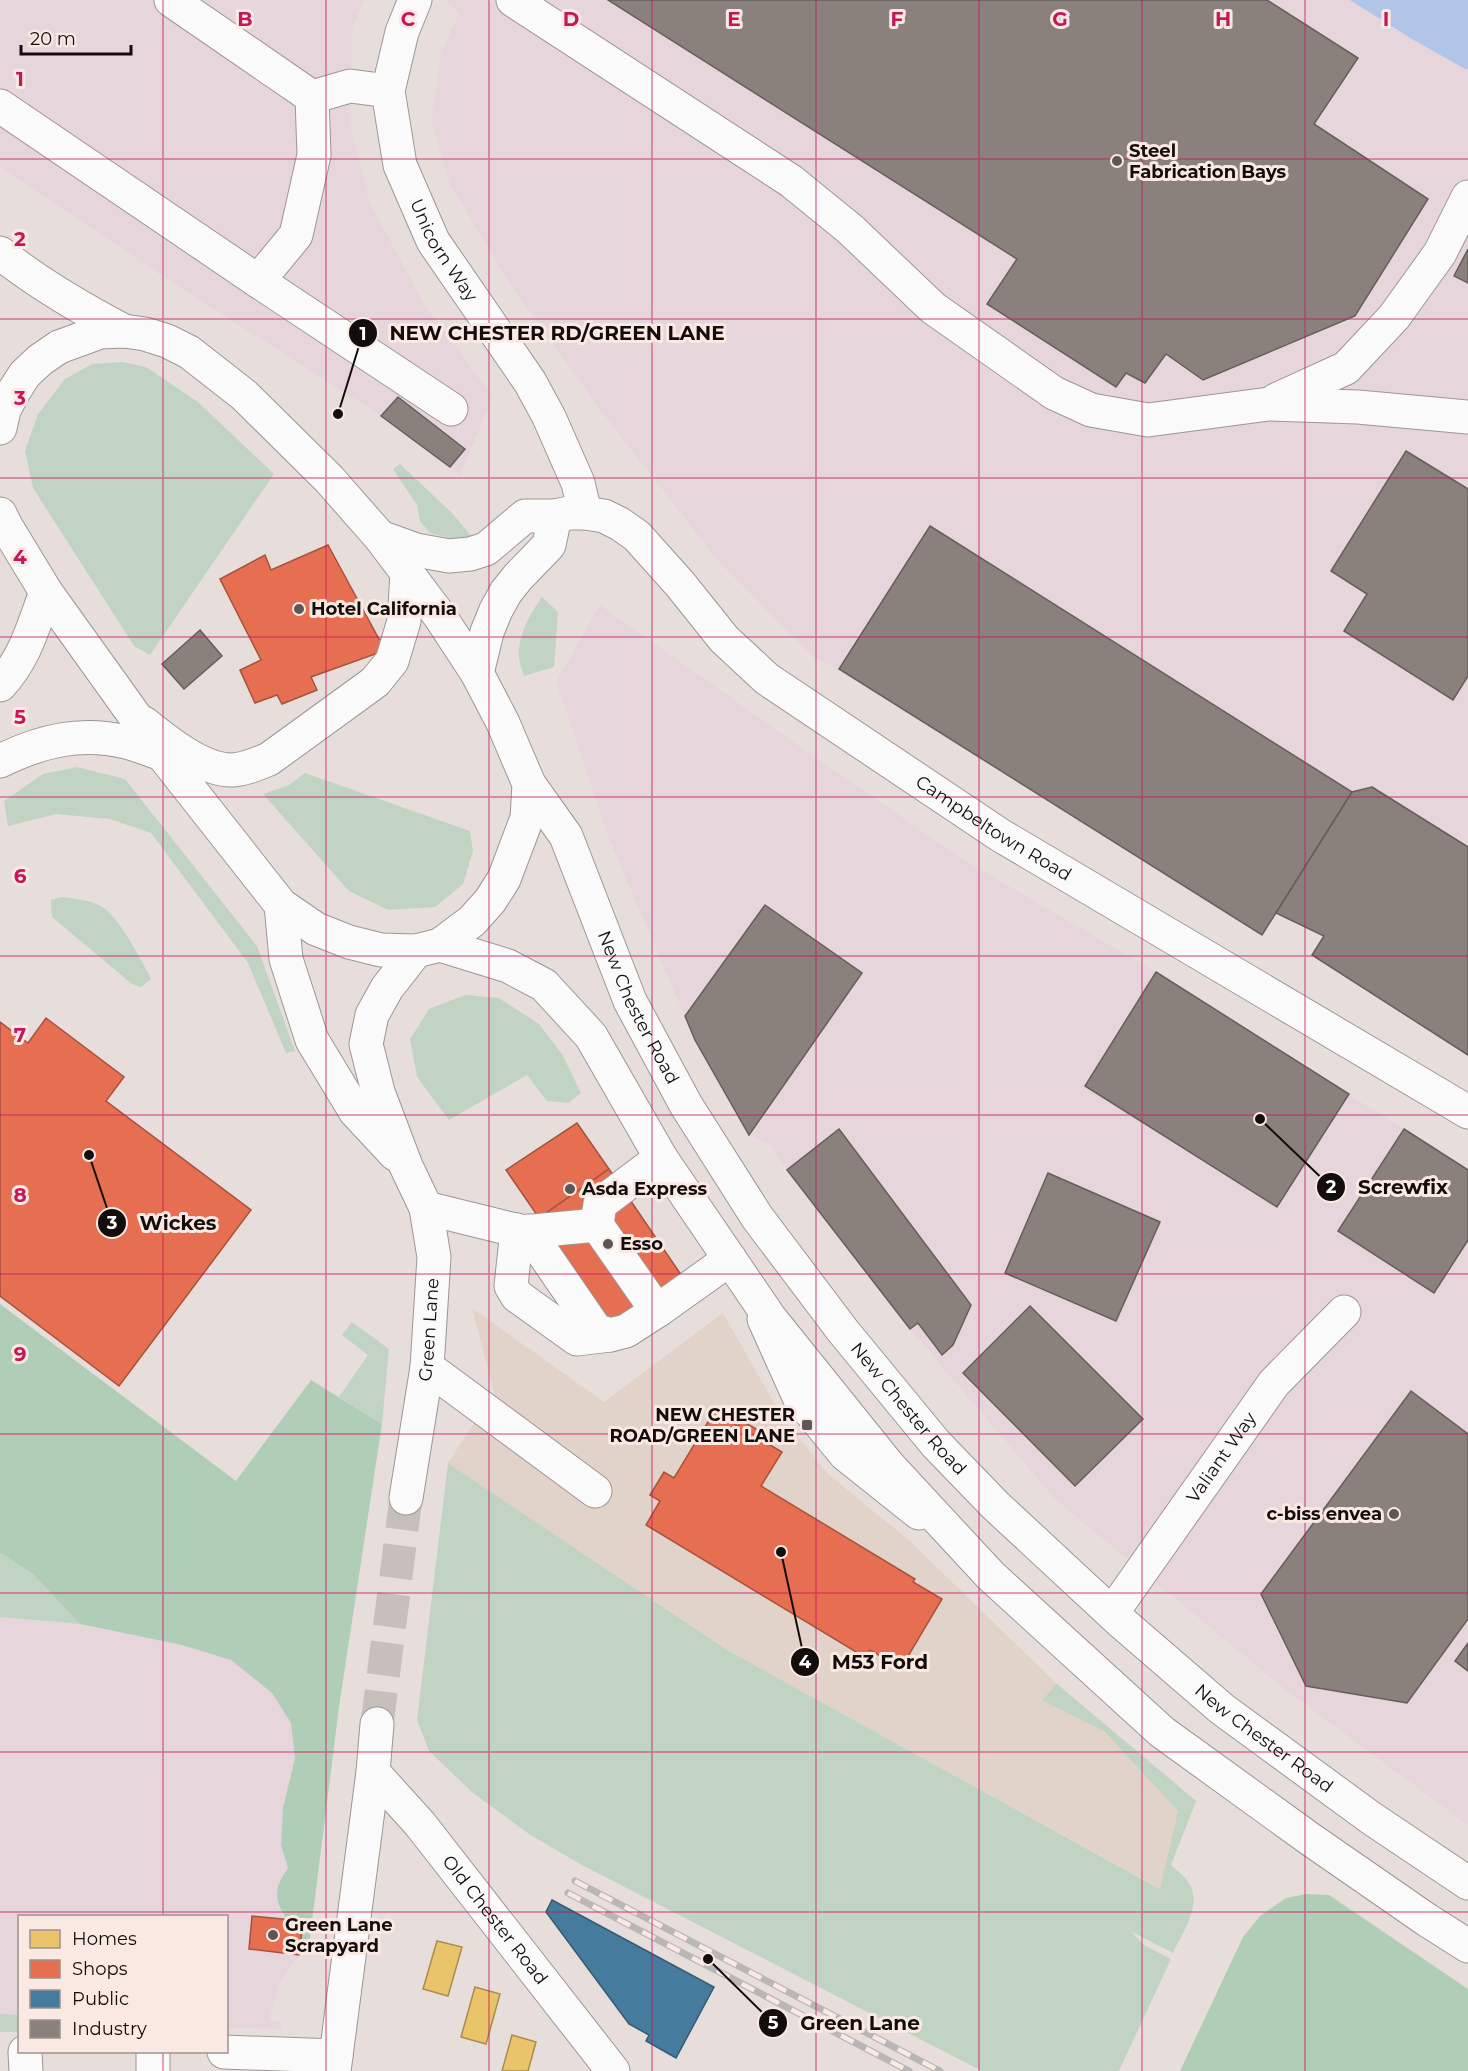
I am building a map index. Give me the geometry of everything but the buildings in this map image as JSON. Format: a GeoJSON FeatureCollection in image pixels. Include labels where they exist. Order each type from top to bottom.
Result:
{"type":"FeatureCollection","features":[{"type":"Feature","properties":{"kind":"main road"},"geometry":{"type":"LineString","coordinates":[[171,0],[312,97]]}},
{"type":"Feature","properties":{"kind":"main road","name":"Unicorn Way"},"geometry":{"type":"LineString","coordinates":[[415,0],[402,32],[388,91],[400,165],[433,241],[530,382],[567,454],[578,483],[570,515]]}},
{"type":"Feature","properties":{"kind":"main road"},"geometry":{"type":"LineString","coordinates":[[513,0],[791,181],[850,230],[933,308],[1054,393],[1091,410],[1148,420],[1269,404],[1358,407],[1468,417]]}},
{"type":"Feature","properties":{"kind":"main road"},"geometry":{"type":"LineString","coordinates":[[312,97],[350,86],[388,91]]}},
{"type":"Feature","properties":{"kind":"main road"},"geometry":{"type":"LineString","coordinates":[[258,281],[296,235],[314,155],[312,97]]}},
{"type":"Feature","properties":{"kind":"main road"},"geometry":{"type":"LineString","coordinates":[[0,106],[451,409]]}},
{"type":"Feature","properties":{"kind":"main road"},"geometry":{"type":"LineString","coordinates":[[1269,404],[1347,368],[1394,316],[1440,253],[1468,197]]}},
{"type":"Feature","properties":{"kind":"main road"},"geometry":{"type":"LineString","coordinates":[[0,253],[28,275],[72,303],[124,331]]}},
{"type":"Feature","properties":{"kind":"main road"},"geometry":{"type":"LineString","coordinates":[[0,428],[4,410],[25,374],[59,347],[81,337],[100,332],[124,331],[145,334],[189,351],[244,395],[329,478],[380,537],[439,615],[477,673],[503,723],[529,784]]}},
{"type":"Feature","properties":{"kind":"main road"},"geometry":{"type":"LineString","coordinates":[[0,514],[46,592],[130,710],[281,905],[316,929],[349,942],[381,950],[428,948],[508,966],[544,985],[591,1036],[662,1158],[770,1318],[889,1466],[991,1576],[1161,1732],[1310,1839],[1468,1946]]}},
{"type":"Feature","properties":{"kind":"main road"},"geometry":{"type":"LineString","coordinates":[[477,673],[487,632],[506,592],[549,546],[570,515]]}},
{"type":"Feature","properties":{"kind":"main road","name":"Campbeltown Road"},"geometry":{"type":"LineString","coordinates":[[380,537],[416,550],[449,556],[470,554],[486,549],[525,516],[604,516],[620,524],[637,536],[680,584],[724,639],[768,679],[1000,835],[1468,1112]]}},
{"type":"Feature","properties":{"kind":"main road"},"geometry":{"type":"LineString","coordinates":[[130,710],[184,753],[210,765],[231,770],[252,767],[269,759],[375,682],[392,661],[405,621],[408,573]]}},
{"type":"Feature","properties":{"kind":"main road"},"geometry":{"type":"LineString","coordinates":[[0,685],[21,657],[46,592]]}},
{"type":"Feature","properties":{"kind":"main road"},"geometry":{"type":"LineString","coordinates":[[0,761],[28,747],[56,739],[86,737],[126,742],[162,754]]}},
{"type":"Feature","properties":{"kind":"main road","name":"Green Lane"},"geometry":{"type":"LineString","coordinates":[[406,1498],[427,1367],[434,1257],[426,1208],[406,1166],[378,1092],[366,1044],[372,1015],[382,997],[428,948],[472,921],[490,901],[504,879],[527,818],[529,784]]}},
{"type":"Feature","properties":{"kind":"main road","name":"New Chester Road"},"geometry":{"type":"LineString","coordinates":[[529,784],[566,836],[630,1001],[686,1105],[757,1217],[843,1331],[936,1444],[995,1505],[1112,1613],[1222,1709],[1371,1818],[1468,1883]]}},
{"type":"Feature","properties":{"kind":"main road","name":"Green Lane"},"geometry":{"type":"LineString","coordinates":[[281,905],[286,959],[312,1040],[355,1111],[406,1166]]}},
{"type":"Feature","properties":{"kind":"main road"},"geometry":{"type":"LineString","coordinates":[[657,1311],[597,1225],[600,1204],[662,1158]]}},
{"type":"Feature","properties":{"kind":"main road"},"geometry":{"type":"LineString","coordinates":[[426,1208],[523,1231],[597,1225]]}},
{"type":"Feature","properties":{"kind":"main road"},"geometry":{"type":"LineString","coordinates":[[523,1231],[511,1286],[517,1296],[578,1339],[626,1331],[730,1259]]}},
{"type":"Feature","properties":{"kind":"main road"},"geometry":{"type":"LineString","coordinates":[[523,1231],[596,1330],[610,1335]]}},
{"type":"Feature","properties":{"kind":"main road","name":"Valiant Way"},"geometry":{"type":"LineString","coordinates":[[1112,1613],[1274,1383],[1344,1312]]}},
{"type":"Feature","properties":{"kind":"main road"},"geometry":{"type":"LineString","coordinates":[[427,1367],[595,1491]]}},
{"type":"Feature","properties":{"kind":"main road"},"geometry":{"type":"LineString","coordinates":[[228,2052],[335,2063],[373,1772],[377,1724]]}},
{"type":"Feature","properties":{"kind":"main road","name":"Old Chester Road"},"geometry":{"type":"LineString","coordinates":[[373,1772],[420,1824],[613,2071]]}},
{"type":"Feature","properties":{"kind":"main road"},"geometry":{"type":"LineString","coordinates":[[0,2043],[18,2043]]}},
{"type":"Feature","properties":{"kind":"main road"},"geometry":{"type":"LineString","coordinates":[[25,2053],[26,2071]]}},
{"type":"Feature","properties":{"kind":"main road"},"geometry":{"type":"LineString","coordinates":[[153,2053],[153,2071]]}},
{"type":"Feature","properties":{"kind":"shaded area"},"geometry":{"type":"Polygon","coordinates":[[[0,0],[365,0],[352,29],[351,129],[370,203],[424,304],[493,397],[460,475],[381,416],[156,272],[0,167],[0,0]]]}},
{"type":"Feature","properties":{"kind":"shaded area"},"geometry":{"type":"Polygon","coordinates":[[[445,0],[1468,0],[1468,1055],[1312,955],[1324,936],[1276,913],[1262,935],[839,669],[814,658],[719,562],[601,411],[510,284],[450,184],[431,120],[442,50],[459,13],[445,0]]]}},
{"type":"Feature","properties":{"kind":"shaded area"},"geometry":{"type":"Polygon","coordinates":[[[600,605],[961,858],[1156,972],[1468,1170],[1468,1825],[1287,1691],[1056,1500],[910,1329],[787,1170],[771,1145],[749,1135],[695,1040],[610,841],[556,682],[600,605]]]}},
{"type":"Feature","properties":{"kind":"shaded area"},"geometry":{"type":"Polygon","coordinates":[[[472,1308],[604,1402],[723,1313],[782,1417],[828,1474],[910,1541],[1057,1684],[1196,1801],[1161,1889],[729,1651],[448,1463],[494,1392],[472,1308]]]}},
{"type":"Feature","properties":{"kind":"shaded area","name":"Green Lane Scrapyard"},"geometry":{"type":"Polygon","coordinates":[[[0,1617],[80,1624],[182,1645],[231,1660],[339,1707],[299,1955],[280,1981],[269,2021],[281,2022],[281,2029],[228,2028],[228,1915],[18,1915],[18,2015],[0,2014],[0,1617]]]}},
{"type":"Feature","properties":{"kind":"green space"},"geometry":{"type":"Polygon","coordinates":[[[123,362],[146,367],[198,402],[274,474],[150,655],[134,646],[33,488],[25,451],[38,414],[65,379],[92,364],[123,362]]]}},
{"type":"Feature","properties":{"kind":"green space"},"geometry":{"type":"Polygon","coordinates":[[[400,464],[452,513],[473,538],[458,540],[430,533],[420,521],[417,505],[393,469],[400,464]]]}},
{"type":"Feature","properties":{"kind":"green space"},"geometry":{"type":"Polygon","coordinates":[[[542,597],[558,612],[554,667],[524,676],[519,659],[520,640],[529,618],[542,597]]]}},
{"type":"Feature","properties":{"kind":"green space"},"geometry":{"type":"Polygon","coordinates":[[[77,767],[125,779],[257,946],[295,1051],[286,1053],[248,963],[151,833],[110,819],[56,814],[8,826],[4,801],[43,774],[77,767]]]}},
{"type":"Feature","properties":{"kind":"green space"},"geometry":{"type":"Polygon","coordinates":[[[305,773],[470,831],[473,851],[463,884],[435,907],[388,910],[349,891],[263,794],[289,785],[305,773]]]}},
{"type":"Feature","properties":{"kind":"green space"},"geometry":{"type":"Polygon","coordinates":[[[62,897],[94,903],[110,913],[130,941],[151,979],[141,987],[132,984],[52,917],[51,900],[62,897]]]}},
{"type":"Feature","properties":{"kind":"green space"},"geometry":{"type":"Polygon","coordinates":[[[465,995],[499,998],[539,1024],[562,1054],[581,1093],[569,1103],[547,1101],[527,1075],[449,1120],[417,1077],[410,1039],[429,1009],[465,995]]]}},
{"type":"Feature","properties":{"kind":"green space"},"geometry":{"type":"Polygon","coordinates":[[[0,1304],[236,1481],[311,1380],[382,1424],[339,1707],[309,1945],[299,1955],[303,1921],[287,1919],[277,1899],[280,1882],[288,1868],[281,1845],[283,1808],[295,1758],[291,1723],[272,1693],[231,1660],[182,1645],[80,1624],[33,1574],[0,1553],[0,1304]]]}},
{"type":"Feature","properties":{"kind":"green space"},"geometry":{"type":"Polygon","coordinates":[[[352,1322],[389,1349],[382,1424],[339,1397],[368,1355],[342,1335],[352,1322]]]}},
{"type":"Feature","properties":{"kind":"green space"},"geometry":{"type":"Polygon","coordinates":[[[448,1463],[729,1651],[1160,1889],[1178,1811],[1104,1731],[1042,1700],[1057,1684],[1196,1801],[1171,1865],[1188,1882],[1194,1900],[1193,1909],[1173,1953],[1132,1932],[1144,1945],[1171,1959],[1119,2071],[982,2071],[580,1864],[529,1834],[473,1793],[429,1751],[417,1720],[448,1463]]]}},
{"type":"Feature","properties":{"kind":"green space"},"geometry":{"type":"Polygon","coordinates":[[[0,1553],[33,1574],[80,1624],[0,1617],[0,1553]]]}},
{"type":"Feature","properties":{"kind":"green space"},"geometry":{"type":"Polygon","coordinates":[[[1307,1894],[1329,1895],[1468,1989],[1468,2071],[1180,2071],[1243,1937],[1260,1916],[1286,1898],[1307,1894]]]}},
{"type":"Feature","properties":{"kind":"green space"},"geometry":{"type":"Polygon","coordinates":[[[0,2014],[18,2015],[18,2032],[0,2032],[0,2014]]]}},
{"type":"Feature","properties":{"kind":"water"},"geometry":{"type":"Polygon","coordinates":[[[1350,0],[1468,0],[1468,69],[1412,39],[1350,0]]]}},
{"type":"Feature","properties":{"kind":"tunnel"},"geometry":{"type":"LineString","coordinates":[[377,1724],[406,1498]]}},
{"type":"Feature","properties":{"kind":"railway"},"geometry":{"type":"LineString","coordinates":[[575,1881],[940,2071]]}},
{"type":"Feature","properties":{"kind":"railway"},"geometry":{"type":"LineString","coordinates":[[568,1893],[909,2071]]}},
{"type":"Feature","properties":{"kind":"place","name":"Steel Fabrication Bays"},"geometry":{"type":"Point","coordinates":[1117,161]}},
{"type":"Feature","properties":{"kind":"place","name":"NEW CHESTER RD/GREEN LANE"},"geometry":{"type":"Point","coordinates":[338,414]}},
{"type":"Feature","properties":{"kind":"place","name":"Hotel California"},"geometry":{"type":"Point","coordinates":[299,609]}},
{"type":"Feature","properties":{"kind":"place","name":"Screwfix"},"geometry":{"type":"Point","coordinates":[1260,1119]}},
{"type":"Feature","properties":{"kind":"place","name":"Wickes"},"geometry":{"type":"Point","coordinates":[89,1155]}},
{"type":"Feature","properties":{"kind":"place","name":"Asda Express"},"geometry":{"type":"Point","coordinates":[570,1189]}},
{"type":"Feature","properties":{"kind":"place","name":"Esso"},"geometry":{"type":"Point","coordinates":[608,1244]}},
{"type":"Feature","properties":{"kind":"place","name":"NEW CHESTER ROAD/GREEN LANE"},"geometry":{"type":"Point","coordinates":[807,1425]}},
{"type":"Feature","properties":{"kind":"place","name":"c-biss envea"},"geometry":{"type":"Point","coordinates":[1394,1514]}},
{"type":"Feature","properties":{"kind":"place","name":"M53 Ford"},"geometry":{"type":"Point","coordinates":[781,1552]}},
{"type":"Feature","properties":{"kind":"place","name":"Green Lane Scrapyard"},"geometry":{"type":"Point","coordinates":[273,1935]}},
{"type":"Feature","properties":{"kind":"place","name":"Green Lane"},"geometry":{"type":"Point","coordinates":[708,1959]}}]}
